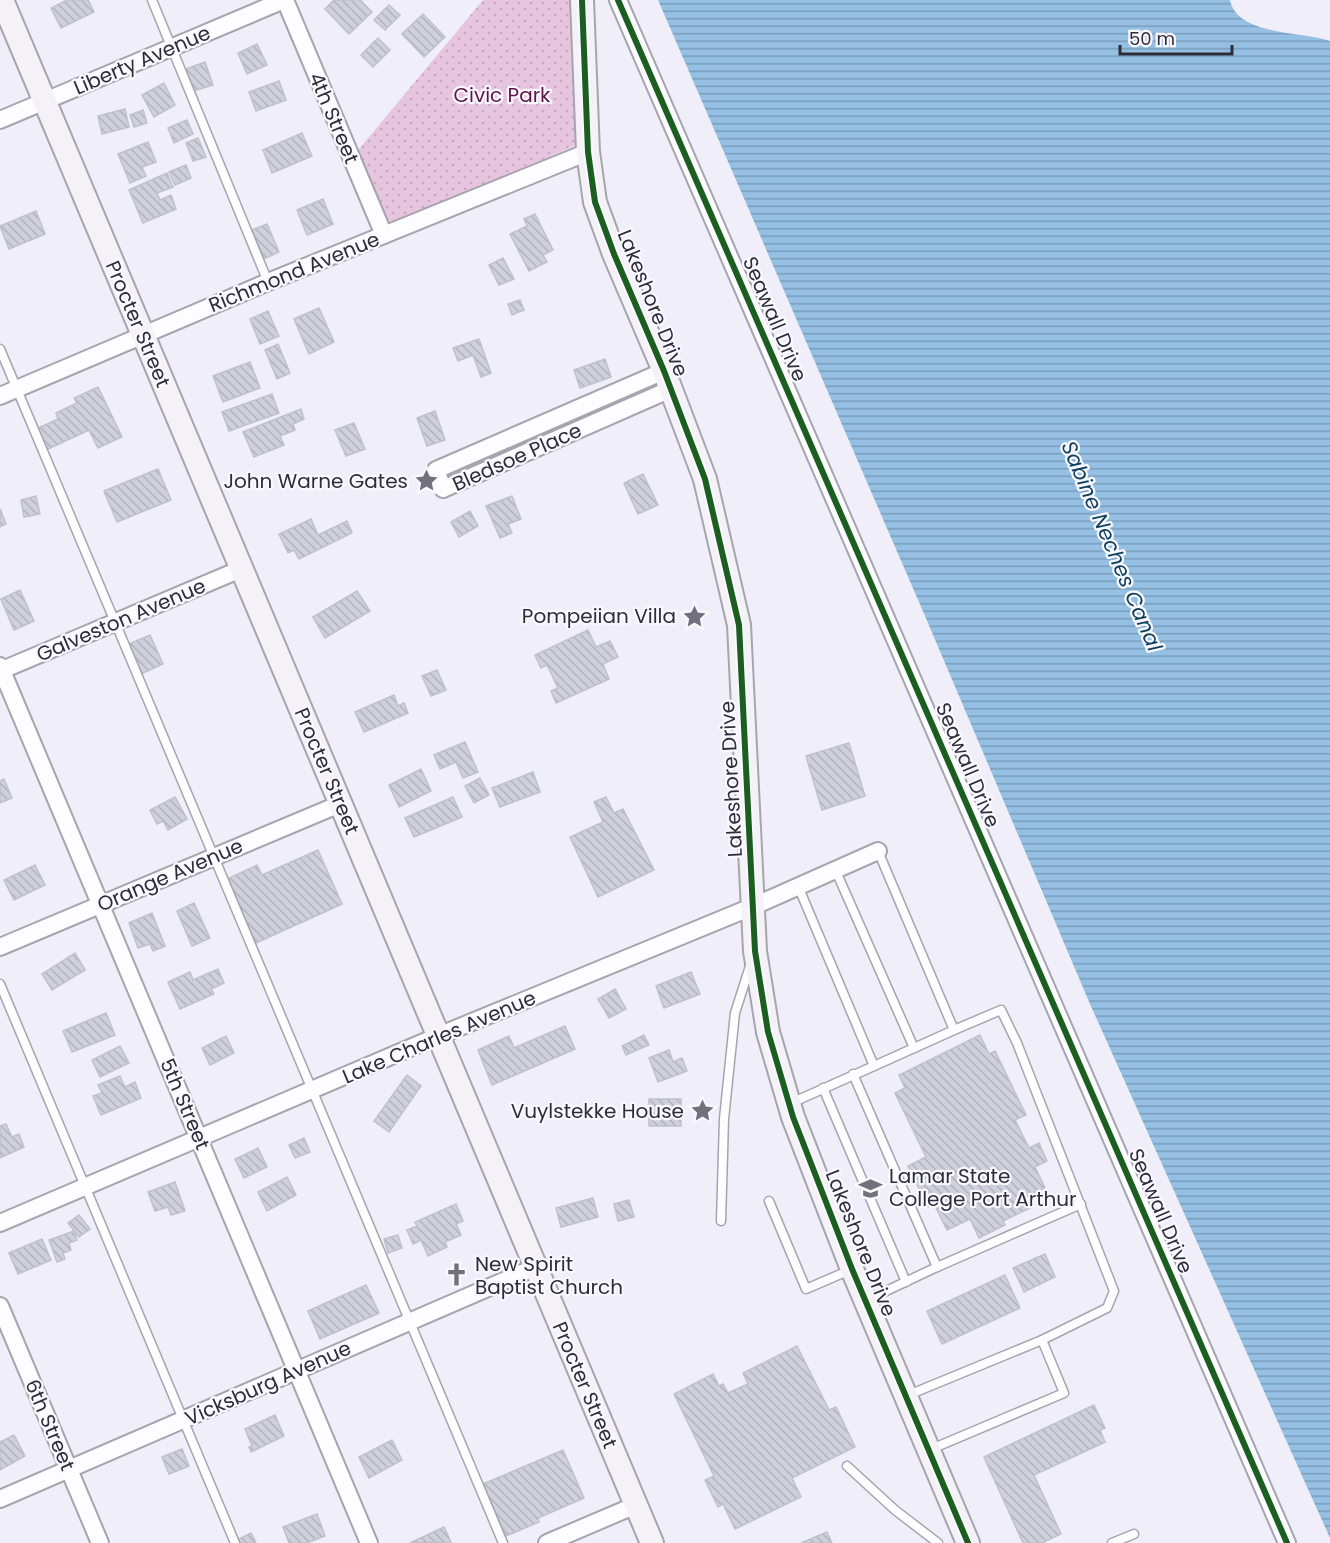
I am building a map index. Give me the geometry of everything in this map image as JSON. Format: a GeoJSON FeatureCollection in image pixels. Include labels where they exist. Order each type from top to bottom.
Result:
{"type":"FeatureCollection","features":[{"type":"Feature","properties":{"kind":"main road","name":"Procter Street"},"geometry":{"type":"LineString","coordinates":[[2,0],[652,1543]]}},
{"type":"Feature","properties":{"kind":"main road","name":"Lakeshore Drive"},"geometry":{"type":"LineString","coordinates":[[582,0],[588,152],[596,202],[614,254],[668,380],[705,479],[739,625],[755,951],[768,1032],[789,1104],[852,1269],[968,1543]]}},
{"type":"Feature","properties":{"kind":"street","name":"Liberty Avenue"},"geometry":{"type":"LineString","coordinates":[[0,120],[284,0]]}},
{"type":"Feature","properties":{"kind":"street","name":"4th Street"},"geometry":{"type":"LineString","coordinates":[[284,0],[384,235]]}},
{"type":"Feature","properties":{"kind":"street","name":"Seawall Drive"},"geometry":{"type":"LineString","coordinates":[[618,0],[1287,1543]]}},
{"type":"Feature","properties":{"kind":"street","name":"Richmond Avenue"},"geometry":{"type":"LineString","coordinates":[[0,396],[268,282],[588,152]]}},
{"type":"Feature","properties":{"kind":"street","name":"Bledsoe Place"},"geometry":{"type":"LineString","coordinates":[[668,380],[443,489],[436,470],[668,380]]}},
{"type":"Feature","properties":{"kind":"street","name":"Galveston Avenue"},"geometry":{"type":"LineString","coordinates":[[1,669],[241,569]]}},
{"type":"Feature","properties":{"kind":"street","name":"5th Street"},"geometry":{"type":"LineString","coordinates":[[1,669],[369,1543]]}},
{"type":"Feature","properties":{"kind":"street","name":"Orange Avenue"},"geometry":{"type":"LineString","coordinates":[[0,947],[340,804]]}},
{"type":"Feature","properties":{"kind":"street","name":"Lake Charles Avenue"},"geometry":{"type":"LineString","coordinates":[[0,1223],[438,1036],[754,906],[878,851]]}},
{"type":"Feature","properties":{"kind":"street","name":"Vicksburg Avenue"},"geometry":{"type":"LineString","coordinates":[[0,1499],[536,1268]]}},
{"type":"Feature","properties":{"kind":"street","name":"6th Street"},"geometry":{"type":"LineString","coordinates":[[0,1306],[100,1543]]}},
{"type":"Feature","properties":{"kind":"street"},"geometry":{"type":"LineString","coordinates":[[547,1543],[636,1505]]}},
{"type":"Feature","properties":{"kind":"lane"},"geometry":{"type":"LineString","coordinates":[[152,0],[268,282]]}},
{"type":"Feature","properties":{"kind":"lane"},"geometry":{"type":"LineString","coordinates":[[0,349],[503,1543]]}},
{"type":"Feature","properties":{"kind":"lane"},"geometry":{"type":"LineString","coordinates":[[878,851],[954,1030]]}},
{"type":"Feature","properties":{"kind":"lane"},"geometry":{"type":"LineString","coordinates":[[835,869],[914,1048]]}},
{"type":"Feature","properties":{"kind":"lane"},"geometry":{"type":"LineString","coordinates":[[798,886],[874,1066]]}},
{"type":"Feature","properties":{"kind":"lane"},"geometry":{"type":"LineString","coordinates":[[721,1221],[724,1119],[735,1013],[755,951]]}},
{"type":"Feature","properties":{"kind":"lane"},"geometry":{"type":"LineString","coordinates":[[0,984],[236,1543]]}},
{"type":"Feature","properties":{"kind":"lane"},"geometry":{"type":"LineString","coordinates":[[789,1104],[1001,1010],[1017,1042],[1114,1291],[1107,1308],[1042,1340],[906,1396]]}},
{"type":"Feature","properties":{"kind":"lane"},"geometry":{"type":"LineString","coordinates":[[853,1074],[937,1267]]}},
{"type":"Feature","properties":{"kind":"lane"},"geometry":{"type":"LineString","coordinates":[[824,1088],[906,1282]]}},
{"type":"Feature","properties":{"kind":"lane"},"geometry":{"type":"LineString","coordinates":[[769,1201],[806,1289],[852,1269]]}},
{"type":"Feature","properties":{"kind":"lane"},"geometry":{"type":"LineString","coordinates":[[865,1301],[1081,1204]]}},
{"type":"Feature","properties":{"kind":"lane"},"geometry":{"type":"LineString","coordinates":[[929,1450],[1064,1393],[1042,1340]]}},
{"type":"Feature","properties":{"kind":"lane"},"geometry":{"type":"LineString","coordinates":[[847,1466],[895,1510],[938,1543]]}},
{"type":"Feature","properties":{"kind":"lane"},"geometry":{"type":"LineString","coordinates":[[1112,1543],[1134,1534]]}},
{"type":"Feature","properties":{"kind":"green space","name":"Civic Park"},"geometry":{"type":"Polygon","coordinates":[[[483,0],[572,0],[577,140],[574,146],[397,223],[384,220],[354,155],[483,0]]]}},
{"type":"Feature","properties":{"kind":"water","name":"Sabine Neches Canal"},"geometry":{"type":"Polygon","coordinates":[[[658,0],[1230,0],[1235,12],[1258,26],[1330,41],[1330,1538],[1090,1004],[658,0]]]}},
{"type":"Feature","properties":{"kind":"building"},"geometry":{"type":"Polygon","coordinates":[[[67,0],[88,0],[94,12],[61,28],[51,8],[67,0]]]}},
{"type":"Feature","properties":{"kind":"building"},"geometry":{"type":"Polygon","coordinates":[[[334,0],[360,0],[372,12],[349,34],[325,9],[334,0]]]}},
{"type":"Feature","properties":{"kind":"building"},"geometry":{"type":"Polygon","coordinates":[[[389,5],[400,15],[385,30],[374,20],[389,5]]]}},
{"type":"Feature","properties":{"kind":"building"},"geometry":{"type":"Polygon","coordinates":[[[423,14],[445,37],[424,57],[402,34],[423,14]]]}},
{"type":"Feature","properties":{"kind":"building"},"geometry":{"type":"Polygon","coordinates":[[[378,38],[390,50],[373,67],[361,55],[378,38]]]}},
{"type":"Feature","properties":{"kind":"building"},"geometry":{"type":"Polygon","coordinates":[[[257,44],[267,65],[247,74],[238,53],[257,44]]]}},
{"type":"Feature","properties":{"kind":"building"},"geometry":{"type":"Polygon","coordinates":[[[205,62],[213,85],[193,91],[186,69],[205,62]]]}},
{"type":"Feature","properties":{"kind":"building"},"geometry":{"type":"Polygon","coordinates":[[[279,81],[286,100],[256,111],[249,92],[279,81]]]}},
{"type":"Feature","properties":{"kind":"building"},"geometry":{"type":"Polygon","coordinates":[[[164,83],[175,105],[154,117],[142,95],[164,83]]]}},
{"type":"Feature","properties":{"kind":"building"},"geometry":{"type":"Polygon","coordinates":[[[125,109],[129,127],[102,134],[98,116],[125,109]]]}},
{"type":"Feature","properties":{"kind":"building"},"geometry":{"type":"Polygon","coordinates":[[[143,110],[147,123],[134,127],[130,115],[143,110]]]}},
{"type":"Feature","properties":{"kind":"building"},"geometry":{"type":"Polygon","coordinates":[[[187,120],[193,134],[174,143],[168,128],[187,120]]]}},
{"type":"Feature","properties":{"kind":"building"},"geometry":{"type":"Polygon","coordinates":[[[302,133],[312,156],[272,173],[263,150],[302,133]]]}},
{"type":"Feature","properties":{"kind":"building"},"geometry":{"type":"Polygon","coordinates":[[[198,138],[206,157],[193,161],[186,143],[198,138]]]}},
{"type":"Feature","properties":{"kind":"building"},"geometry":{"type":"Polygon","coordinates":[[[148,142],[156,162],[142,167],[146,176],[130,183],[118,154],[148,142]]]}},
{"type":"Feature","properties":{"kind":"building"},"geometry":{"type":"Polygon","coordinates":[[[186,165],[191,178],[175,185],[169,172],[186,165]]]}},
{"type":"Feature","properties":{"kind":"building"},"geometry":{"type":"Polygon","coordinates":[[[167,173],[173,187],[157,193],[160,200],[171,195],[176,209],[143,223],[129,190],[167,173]]]}},
{"type":"Feature","properties":{"kind":"building"},"geometry":{"type":"Polygon","coordinates":[[[323,199],[333,224],[307,235],[297,210],[323,199]]]}},
{"type":"Feature","properties":{"kind":"building"},"geometry":{"type":"Polygon","coordinates":[[[36,211],[45,234],[9,249],[0,226],[36,211]]]}},
{"type":"Feature","properties":{"kind":"building"},"geometry":{"type":"Polygon","coordinates":[[[535,214],[553,250],[543,255],[547,262],[529,271],[510,234],[527,226],[524,219],[535,214]]]}},
{"type":"Feature","properties":{"kind":"building"},"geometry":{"type":"Polygon","coordinates":[[[267,224],[279,252],[264,259],[252,230],[267,224]]]}},
{"type":"Feature","properties":{"kind":"building"},"geometry":{"type":"Polygon","coordinates":[[[503,258],[514,279],[499,285],[489,265],[503,258]]]}},
{"type":"Feature","properties":{"kind":"building"},"geometry":{"type":"Polygon","coordinates":[[[520,300],[524,310],[512,315],[508,304],[520,300]]]}},
{"type":"Feature","properties":{"kind":"building"},"geometry":{"type":"Polygon","coordinates":[[[319,308],[334,342],[309,354],[294,319],[319,308]]]}},
{"type":"Feature","properties":{"kind":"building"},"geometry":{"type":"Polygon","coordinates":[[[268,311],[279,336],[260,344],[250,319],[268,311]]]}},
{"type":"Feature","properties":{"kind":"building"},"geometry":{"type":"Polygon","coordinates":[[[479,339],[491,373],[481,377],[473,355],[458,361],[453,348],[479,339]]]}},
{"type":"Feature","properties":{"kind":"building"},"geometry":{"type":"Polygon","coordinates":[[[278,344],[290,373],[277,379],[265,350],[278,344]]]}},
{"type":"Feature","properties":{"kind":"building"},"geometry":{"type":"Polygon","coordinates":[[[605,359],[611,377],[580,388],[574,370],[605,359]]]}},
{"type":"Feature","properties":{"kind":"building"},"geometry":{"type":"Polygon","coordinates":[[[250,362],[260,388],[223,402],[213,376],[250,362]]]}},
{"type":"Feature","properties":{"kind":"building"},"geometry":{"type":"Polygon","coordinates":[[[98,387],[122,437],[98,448],[89,430],[46,450],[36,429],[58,419],[56,413],[77,403],[74,398],[98,387]]]}},
{"type":"Feature","properties":{"kind":"building"},"geometry":{"type":"Polygon","coordinates":[[[272,394],[279,413],[229,431],[222,412],[272,394]]]}},
{"type":"Feature","properties":{"kind":"building"},"geometry":{"type":"Polygon","coordinates":[[[301,409],[304,419],[293,424],[295,430],[280,436],[284,445],[254,457],[243,432],[301,409]]]}},
{"type":"Feature","properties":{"kind":"building"},"geometry":{"type":"Polygon","coordinates":[[[435,411],[445,440],[427,446],[417,418],[435,411]]]}},
{"type":"Feature","properties":{"kind":"building"},"geometry":{"type":"Polygon","coordinates":[[[354,423],[365,449],[346,456],[335,430],[354,423]]]}},
{"type":"Feature","properties":{"kind":"building"},"geometry":{"type":"Polygon","coordinates":[[[158,469],[171,500],[117,522],[104,491],[158,469]]]}},
{"type":"Feature","properties":{"kind":"building"},"geometry":{"type":"Polygon","coordinates":[[[643,474],[658,505],[638,514],[624,483],[643,474]]]}},
{"type":"Feature","properties":{"kind":"building"},"geometry":{"type":"Polygon","coordinates":[[[36,496],[40,514],[24,517],[21,500],[36,496]]]}},
{"type":"Feature","properties":{"kind":"building"},"geometry":{"type":"Polygon","coordinates":[[[512,496],[521,519],[508,524],[512,533],[500,538],[486,506],[512,496]]]}},
{"type":"Feature","properties":{"kind":"building"},"geometry":{"type":"Polygon","coordinates":[[[0,509],[6,524],[0,527],[0,509]]]}},
{"type":"Feature","properties":{"kind":"building"},"geometry":{"type":"Polygon","coordinates":[[[470,511],[478,526],[459,537],[451,522],[470,511]]]}},
{"type":"Feature","properties":{"kind":"building"},"geometry":{"type":"Polygon","coordinates":[[[311,519],[318,535],[347,521],[352,533],[299,559],[294,550],[288,553],[279,534],[311,519]]]}},
{"type":"Feature","properties":{"kind":"building"},"geometry":{"type":"Polygon","coordinates":[[[20,590],[34,621],[14,630],[1,599],[20,590]]]}},
{"type":"Feature","properties":{"kind":"building"},"geometry":{"type":"Polygon","coordinates":[[[357,591],[370,611],[325,638],[313,617],[357,591]]]}},
{"type":"Feature","properties":{"kind":"building"},"geometry":{"type":"Polygon","coordinates":[[[588,630],[596,647],[610,641],[618,657],[603,664],[609,679],[556,703],[551,691],[558,688],[547,665],[541,668],[535,655],[588,630]]]}},
{"type":"Feature","properties":{"kind":"building"},"geometry":{"type":"Polygon","coordinates":[[[150,635],[163,664],[141,674],[129,644],[150,635]]]}},
{"type":"Feature","properties":{"kind":"building"},"geometry":{"type":"Polygon","coordinates":[[[437,670],[446,690],[431,696],[422,676],[437,670]]]}},
{"type":"Feature","properties":{"kind":"building"},"geometry":{"type":"Polygon","coordinates":[[[394,695],[398,706],[404,703],[408,713],[364,732],[355,712],[394,695]]]}},
{"type":"Feature","properties":{"kind":"building"},"geometry":{"type":"Polygon","coordinates":[[[465,742],[478,772],[463,778],[456,762],[440,769],[434,755],[465,742]]]}},
{"type":"Feature","properties":{"kind":"building"},"geometry":{"type":"Polygon","coordinates":[[[849,743],[865,796],[822,810],[806,756],[849,743]]]}},
{"type":"Feature","properties":{"kind":"building"},"geometry":{"type":"Polygon","coordinates":[[[421,769],[431,791],[399,807],[389,785],[421,769]]]}},
{"type":"Feature","properties":{"kind":"building"},"geometry":{"type":"Polygon","coordinates":[[[533,772],[540,792],[500,807],[492,788],[533,772]]]}},
{"type":"Feature","properties":{"kind":"building"},"geometry":{"type":"Polygon","coordinates":[[[480,778],[489,795],[474,803],[465,786],[480,778]]]}},
{"type":"Feature","properties":{"kind":"building"},"geometry":{"type":"Polygon","coordinates":[[[4,779],[12,798],[0,803],[0,781],[4,779]]]}},
{"type":"Feature","properties":{"kind":"building"},"geometry":{"type":"Polygon","coordinates":[[[175,797],[187,819],[168,830],[163,821],[157,824],[150,810],[175,797]]]}},
{"type":"Feature","properties":{"kind":"building"},"geometry":{"type":"Polygon","coordinates":[[[453,797],[462,817],[414,837],[405,818],[453,797]]]}},
{"type":"Feature","properties":{"kind":"building"},"geometry":{"type":"Polygon","coordinates":[[[606,797],[614,813],[623,809],[654,870],[598,897],[570,837],[603,822],[594,802],[606,797]]]}},
{"type":"Feature","properties":{"kind":"building"},"geometry":{"type":"Polygon","coordinates":[[[318,850],[342,904],[256,943],[227,879],[257,865],[262,875],[318,850]]]}},
{"type":"Feature","properties":{"kind":"building"},"geometry":{"type":"Polygon","coordinates":[[[35,865],[45,885],[14,900],[4,880],[35,865]]]}},
{"type":"Feature","properties":{"kind":"building"},"geometry":{"type":"Polygon","coordinates":[[[194,903],[210,938],[192,946],[177,911],[194,903]]]}},
{"type":"Feature","properties":{"kind":"building"},"geometry":{"type":"Polygon","coordinates":[[[152,913],[165,946],[153,951],[150,944],[138,948],[129,923],[152,913]]]}},
{"type":"Feature","properties":{"kind":"building"},"geometry":{"type":"Polygon","coordinates":[[[75,953],[85,970],[52,990],[42,974],[75,953]]]}},
{"type":"Feature","properties":{"kind":"building"},"geometry":{"type":"Polygon","coordinates":[[[218,969],[224,983],[211,989],[214,994],[180,1009],[168,982],[190,972],[193,980],[218,969]]]}},
{"type":"Feature","properties":{"kind":"building"},"geometry":{"type":"Polygon","coordinates":[[[691,972],[700,994],[664,1008],[656,986],[691,972]]]}},
{"type":"Feature","properties":{"kind":"building"},"geometry":{"type":"Polygon","coordinates":[[[615,989],[626,1009],[609,1018],[598,999],[615,989]]]}},
{"type":"Feature","properties":{"kind":"building"},"geometry":{"type":"Polygon","coordinates":[[[106,1013],[115,1035],[72,1052],[63,1031],[106,1013]]]}},
{"type":"Feature","properties":{"kind":"building"},"geometry":{"type":"Polygon","coordinates":[[[565,1026],[575,1049],[492,1085],[478,1050],[509,1036],[514,1048],[565,1026]]]}},
{"type":"Feature","properties":{"kind":"building"},"geometry":{"type":"Polygon","coordinates":[[[644,1035],[649,1045],[626,1055],[622,1046],[644,1035]]]}},
{"type":"Feature","properties":{"kind":"building"},"geometry":{"type":"Polygon","coordinates":[[[980,1035],[989,1054],[995,1051],[1026,1115],[1015,1120],[1029,1148],[1039,1143],[1047,1161],[1035,1167],[1045,1188],[1025,1197],[1030,1208],[1003,1221],[1005,1225],[979,1238],[970,1219],[947,1230],[934,1204],[928,1207],[908,1166],[926,1157],[895,1093],[905,1088],[899,1075],[980,1035]]]}},
{"type":"Feature","properties":{"kind":"building"},"geometry":{"type":"Polygon","coordinates":[[[226,1036],[234,1053],[210,1065],[202,1048],[226,1036]]]}},
{"type":"Feature","properties":{"kind":"building"},"geometry":{"type":"Polygon","coordinates":[[[120,1046],[129,1063],[100,1077],[92,1060],[120,1046]]]}},
{"type":"Feature","properties":{"kind":"building"},"geometry":{"type":"Polygon","coordinates":[[[669,1050],[673,1062],[682,1058],[687,1071],[658,1082],[649,1058],[669,1050]]]}},
{"type":"Feature","properties":{"kind":"building"},"geometry":{"type":"Polygon","coordinates":[[[407,1075],[421,1086],[389,1132],[374,1121],[407,1075]]]}},
{"type":"Feature","properties":{"kind":"building"},"geometry":{"type":"Polygon","coordinates":[[[120,1076],[125,1087],[135,1082],[141,1098],[101,1115],[93,1096],[102,1093],[98,1085],[120,1076]]]}},
{"type":"Feature","properties":{"kind":"building"},"geometry":{"type":"Polygon","coordinates":[[[649,1099],[681,1099],[681,1126],[649,1126],[649,1099]]]}},
{"type":"Feature","properties":{"kind":"building"},"geometry":{"type":"Polygon","coordinates":[[[6,1124],[12,1137],[19,1134],[24,1147],[0,1158],[0,1126],[6,1124]]]}},
{"type":"Feature","properties":{"kind":"building"},"geometry":{"type":"Polygon","coordinates":[[[304,1138],[310,1152],[295,1158],[289,1145],[304,1138]]]}},
{"type":"Feature","properties":{"kind":"building"},"geometry":{"type":"Polygon","coordinates":[[[258,1148],[267,1167],[244,1178],[235,1159],[258,1148]]]}},
{"type":"Feature","properties":{"kind":"building"},"geometry":{"type":"Polygon","coordinates":[[[287,1177],[296,1195],[267,1211],[258,1192],[287,1177]]]}},
{"type":"Feature","properties":{"kind":"building"},"geometry":{"type":"Polygon","coordinates":[[[175,1182],[185,1211],[171,1215],[168,1207],[155,1211],[148,1192],[175,1182]]]}},
{"type":"Feature","properties":{"kind":"building"},"geometry":{"type":"Polygon","coordinates":[[[593,1198],[598,1217],[561,1227],[556,1208],[593,1198]]]}},
{"type":"Feature","properties":{"kind":"building"},"geometry":{"type":"Polygon","coordinates":[[[629,1200],[634,1217],[618,1221],[614,1204],[629,1200]]]}},
{"type":"Feature","properties":{"kind":"building"},"geometry":{"type":"Polygon","coordinates":[[[456,1204],[463,1221],[456,1224],[461,1235],[445,1242],[447,1247],[428,1256],[421,1240],[413,1244],[407,1230],[417,1226],[415,1222],[456,1204]]]}},
{"type":"Feature","properties":{"kind":"building"},"geometry":{"type":"Polygon","coordinates":[[[79,1215],[90,1229],[79,1237],[68,1223],[79,1215]]]}},
{"type":"Feature","properties":{"kind":"building"},"geometry":{"type":"Polygon","coordinates":[[[74,1231],[77,1240],[69,1243],[71,1250],[63,1253],[65,1259],[57,1262],[49,1240],[74,1231]]]}},
{"type":"Feature","properties":{"kind":"building"},"geometry":{"type":"Polygon","coordinates":[[[398,1235],[402,1248],[388,1253],[384,1239],[398,1235]]]}},
{"type":"Feature","properties":{"kind":"building"},"geometry":{"type":"Polygon","coordinates":[[[42,1239],[51,1260],[18,1274],[9,1253],[42,1239]]]}},
{"type":"Feature","properties":{"kind":"building"},"geometry":{"type":"Polygon","coordinates":[[[1045,1254],[1055,1277],[1024,1292],[1013,1268],[1045,1254]]]}},
{"type":"Feature","properties":{"kind":"building"},"geometry":{"type":"Polygon","coordinates":[[[1005,1275],[1020,1308],[942,1344],[927,1311],[1005,1275]]]}},
{"type":"Feature","properties":{"kind":"building"},"geometry":{"type":"Polygon","coordinates":[[[366,1285],[379,1313],[320,1339],[308,1311],[366,1285]]]}},
{"type":"Feature","properties":{"kind":"building"},"geometry":{"type":"Polygon","coordinates":[[[797,1346],[829,1410],[836,1407],[855,1447],[792,1478],[801,1497],[735,1529],[723,1504],[718,1507],[705,1480],[714,1476],[674,1394],[713,1374],[719,1386],[723,1384],[728,1393],[748,1384],[743,1373],[797,1346]]]}},
{"type":"Feature","properties":{"kind":"building"},"geometry":{"type":"Polygon","coordinates":[[[1094,1405],[1105,1428],[1100,1430],[1105,1442],[1034,1475],[1061,1534],[1042,1543],[1023,1543],[984,1457],[1094,1405]]]}},
{"type":"Feature","properties":{"kind":"building"},"geometry":{"type":"Polygon","coordinates":[[[275,1415],[284,1436],[251,1452],[249,1447],[252,1446],[245,1429],[275,1415]]]}},
{"type":"Feature","properties":{"kind":"building"},"geometry":{"type":"Polygon","coordinates":[[[14,1435],[25,1456],[0,1470],[0,1442],[14,1435]]]}},
{"type":"Feature","properties":{"kind":"building"},"geometry":{"type":"Polygon","coordinates":[[[392,1440],[402,1460],[369,1478],[359,1457],[392,1440]]]}},
{"type":"Feature","properties":{"kind":"building"},"geometry":{"type":"Polygon","coordinates":[[[182,1449],[189,1466],[169,1474],[162,1457],[182,1449]]]}},
{"type":"Feature","properties":{"kind":"building"},"geometry":{"type":"Polygon","coordinates":[[[563,1450],[584,1498],[538,1518],[539,1522],[506,1536],[483,1484],[563,1450]]]}},
{"type":"Feature","properties":{"kind":"building"},"geometry":{"type":"Polygon","coordinates":[[[317,1514],[325,1536],[307,1543],[289,1543],[283,1527],[317,1514]]]}},
{"type":"Feature","properties":{"kind":"building"},"geometry":{"type":"Polygon","coordinates":[[[444,1527],[451,1542],[410,1543],[444,1527]]]}},
{"type":"Feature","properties":{"kind":"building"},"geometry":{"type":"Polygon","coordinates":[[[827,1532],[832,1543],[801,1543],[827,1532]]]}},
{"type":"Feature","properties":{"kind":"building"},"geometry":{"type":"Polygon","coordinates":[[[251,1533],[256,1543],[239,1543],[237,1540],[251,1533]]]}},
{"type":"Feature","properties":{"kind":"cycle path"},"geometry":{"type":"LineString","coordinates":[[582,0],[588,152],[595,202],[705,479],[739,625],[755,951],[768,1032],[793,1117],[852,1269],[968,1543]]}},
{"type":"Feature","properties":{"kind":"cycle path"},"geometry":{"type":"LineString","coordinates":[[618,0],[1287,1543]]}},
{"type":"Feature","properties":{"kind":"place","name":"John Warne Gates"},"geometry":{"type":"Point","coordinates":[426,481]}},
{"type":"Feature","properties":{"kind":"place","name":"Pompeiian Villa"},"geometry":{"type":"Point","coordinates":[694,616]}},
{"type":"Feature","properties":{"kind":"place","name":"Vuylstekke House"},"geometry":{"type":"Point","coordinates":[702,1111]}},
{"type":"Feature","properties":{"kind":"place","name":"Lamar State College Port Arthur"},"geometry":{"type":"Point","coordinates":[871,1188]}},
{"type":"Feature","properties":{"kind":"place","name":"New Spirit Baptist Church"},"geometry":{"type":"Point","coordinates":[457,1275]}}]}
